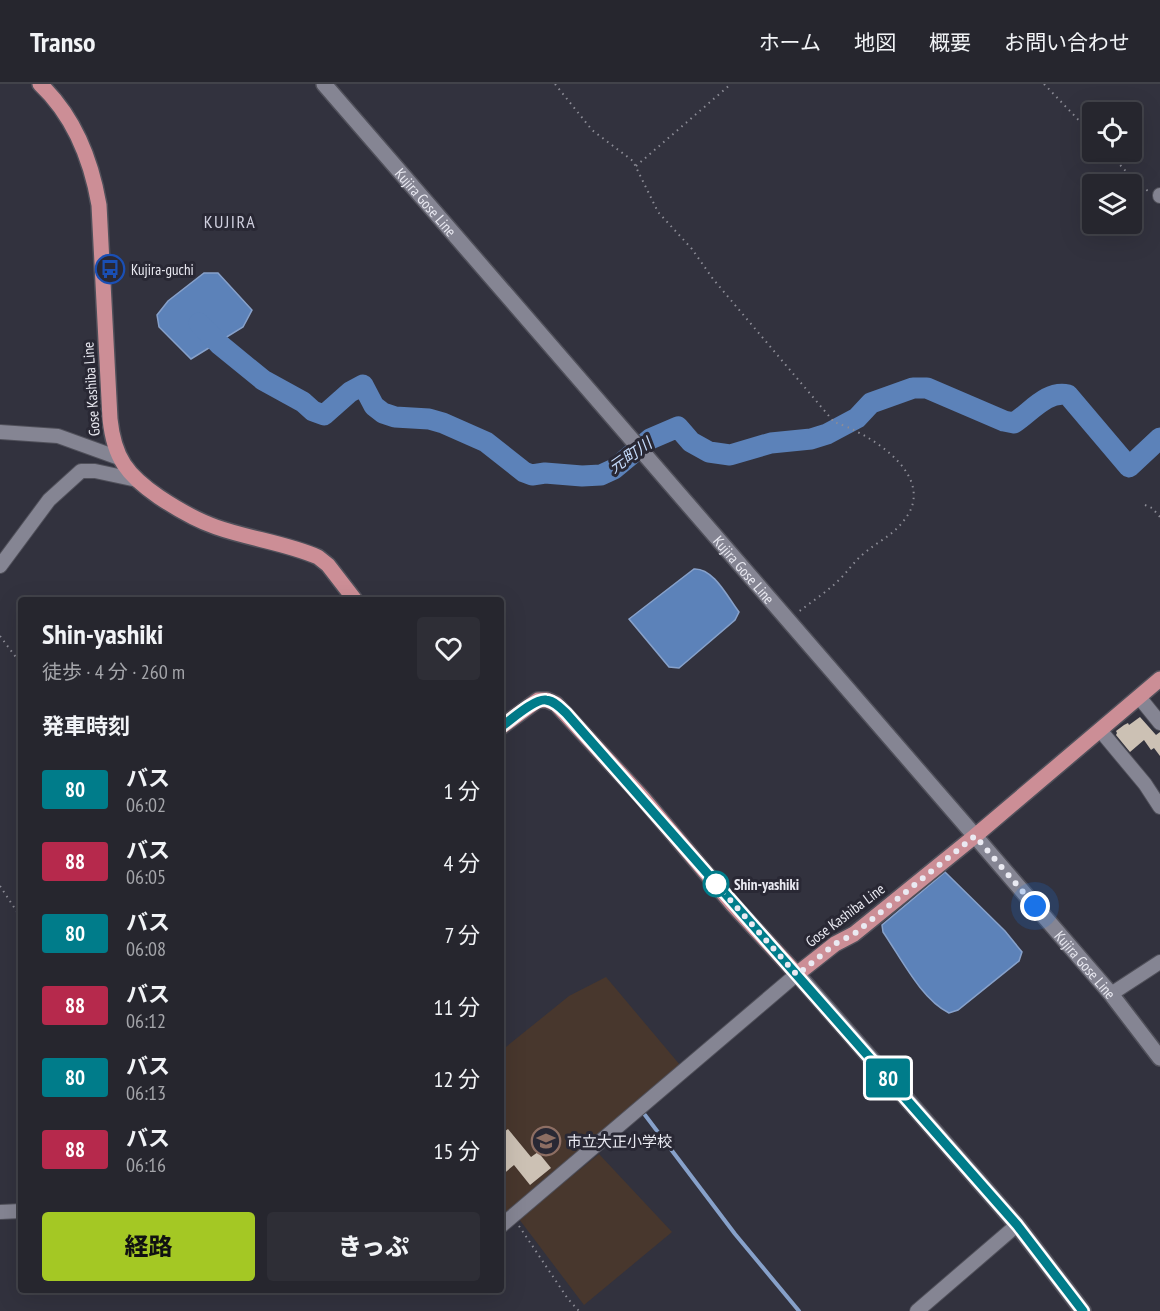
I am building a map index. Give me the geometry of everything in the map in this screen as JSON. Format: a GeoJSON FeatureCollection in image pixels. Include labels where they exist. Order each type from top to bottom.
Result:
{"type":"FeatureCollection","features":[{"type":"Feature","properties":{"kind":"main road","name":"Gose Kashiba Line"},"geometry":{"type":"LineString","coordinates":[[40,84],[52,95],[72,124],[90,165],[95,186],[99,205],[110,419],[112,439],[119,458],[137,480],[180,511],[217,527],[318,556],[328,565],[353,597]]}},
{"type":"Feature","properties":{"kind":"main road","name":"Kujira Gose Line"},"geometry":{"type":"LineString","coordinates":[[324,84],[1111,994],[1160,1058]]}},
{"type":"Feature","properties":{"kind":"main road","name":"Gose Kashiba Line"},"geometry":{"type":"LineString","coordinates":[[797,975],[835,944],[854,934],[975,836],[1160,679]]}},
{"type":"Feature","properties":{"kind":"main road"},"geometry":{"type":"LineString","coordinates":[[504,725],[538,700],[548,700],[556,704],[642,797],[733,905],[1017,1225],[1083,1311]]}},
{"type":"Feature","properties":{"kind":"street"},"geometry":{"type":"LineString","coordinates":[[0,432],[58,436],[119,458]]}},
{"type":"Feature","properties":{"kind":"street"},"geometry":{"type":"LineString","coordinates":[[0,566],[49,500],[81,471],[95,471],[137,480]]}},
{"type":"Feature","properties":{"kind":"street"},"geometry":{"type":"LineString","coordinates":[[1139,697],[1160,723]]}},
{"type":"Feature","properties":{"kind":"street"},"geometry":{"type":"LineString","coordinates":[[1100,730],[1145,784],[1160,806]]}},
{"type":"Feature","properties":{"kind":"street"},"geometry":{"type":"LineString","coordinates":[[1111,994],[1160,962]]}},
{"type":"Feature","properties":{"kind":"street"},"geometry":{"type":"LineString","coordinates":[[506,1221],[797,975]]}},
{"type":"Feature","properties":{"kind":"street"},"geometry":{"type":"LineString","coordinates":[[0,1212],[18,1211]]}},
{"type":"Feature","properties":{"kind":"street"},"geometry":{"type":"LineString","coordinates":[[917,1311],[1017,1225]]}},
{"type":"Feature","properties":{"kind":"path"},"geometry":{"type":"LineString","coordinates":[[555,84],[592,130],[628,157],[636,166],[658,212],[692,249],[713,279],[834,422],[850,428],[895,457],[910,479],[914,501],[895,532],[869,549],[840,580],[788,620]]}},
{"type":"Feature","properties":{"kind":"path"},"geometry":{"type":"LineString","coordinates":[[636,166],[731,84]]}},
{"type":"Feature","properties":{"kind":"path"},"geometry":{"type":"LineString","coordinates":[[1044,84],[1082,124]]}},
{"type":"Feature","properties":{"kind":"path"},"geometry":{"type":"LineString","coordinates":[[1118,162],[1144,189],[1160,195]]}},
{"type":"Feature","properties":{"kind":"path"},"geometry":{"type":"LineString","coordinates":[[1145,505],[1152,508],[1160,517]]}},
{"type":"Feature","properties":{"kind":"path"},"geometry":{"type":"LineString","coordinates":[[0,636],[18,660]]}},
{"type":"Feature","properties":{"kind":"path"},"geometry":{"type":"LineString","coordinates":[[0,886],[18,913]]}},
{"type":"Feature","properties":{"kind":"path"},"geometry":{"type":"LineString","coordinates":[[506,1221],[537,1251],[568,1299],[579,1311]]}},
{"type":"Feature","properties":{"kind":"shaded area","name":"市立大正小学校"},"geometry":{"type":"Polygon","coordinates":[[[606,977],[680,1065],[504,1214],[504,1049],[569,996],[606,977]]]}},
{"type":"Feature","properties":{"kind":"shaded area"},"geometry":{"type":"Polygon","coordinates":[[[599,1154],[672,1232],[584,1305],[519,1219],[599,1154]]]}},
{"type":"Feature","properties":{"kind":"water"},"geometry":{"type":"Polygon","coordinates":[[[204,273],[218,273],[252,310],[243,327],[191,359],[159,327],[157,315],[168,301],[204,273]]]}},
{"type":"Feature","properties":{"kind":"water"},"geometry":{"type":"Polygon","coordinates":[[[694,569],[708,573],[714,578],[739,612],[735,620],[679,668],[669,667],[629,619],[694,569]]]}},
{"type":"Feature","properties":{"kind":"water"},"geometry":{"type":"Polygon","coordinates":[[[945,872],[1005,931],[1022,952],[1019,961],[958,1010],[949,1013],[939,1007],[921,988],[883,932],[882,925],[945,872]]]}},
{"type":"Feature","properties":{"kind":"building"},"geometry":{"type":"Polygon","coordinates":[[[1140,717],[1156,735],[1160,732],[1160,756],[1154,748],[1151,750],[1144,740],[1130,752],[1116,735],[1116,731],[1124,725],[1128,723],[1129,725],[1140,717]]]}},
{"type":"Feature","properties":{"kind":"building"},"geometry":{"type":"Polygon","coordinates":[[[508,1129],[531,1157],[538,1152],[551,1168],[530,1185],[514,1165],[504,1173],[504,1132],[508,1129]]]}},
{"type":"Feature","properties":{"kind":"waterway","name":"元町川"},"geometry":{"type":"LineString","coordinates":[[199,323],[219,344],[263,380],[303,402],[313,411],[324,415],[350,392],[363,385],[374,406],[383,413],[395,417],[429,419],[443,423],[486,442],[524,472],[532,475],[545,473],[601,475],[614,469],[650,439],[678,427],[691,442],[709,452],[730,455],[771,443],[811,439],[827,434],[857,418],[871,403],[913,388],[927,388],[1004,421],[1014,423],[1046,399],[1060,394],[1068,395],[1129,467],[1160,438]]}},
{"type":"Feature","properties":{"kind":"waterway"},"geometry":{"type":"LineString","coordinates":[[645,1115],[735,1234],[799,1311]]}},
{"type":"Feature","properties":{"kind":"bus line","name":"80"},"geometry":{"type":"LineString","coordinates":[[504,725],[538,700],[548,700],[566,713],[1017,1225],[1083,1311]]}},
{"type":"Feature","properties":{"kind":"place","name":"Kujira-guchi"},"geometry":{"type":"Point","coordinates":[110,269]}},
{"type":"Feature","properties":{"kind":"place","name":"Shin-yashiki"},"geometry":{"type":"Point","coordinates":[716,884]}},
{"type":"Feature","properties":{"kind":"place","name":"市立大正小学校"},"geometry":{"type":"Point","coordinates":[546,1141]}},
{"type":"Feature","properties":{"kind":"district","name":"KUJIRA"},"geometry":{"type":"Point","coordinates":[230,221]}},
{"type":"Feature","properties":{"kind":"route"},"geometry":{"type":"LineString","coordinates":[[716,884],[797,975],[835,944],[854,934],[975,836],[1035,906]]}}]}
